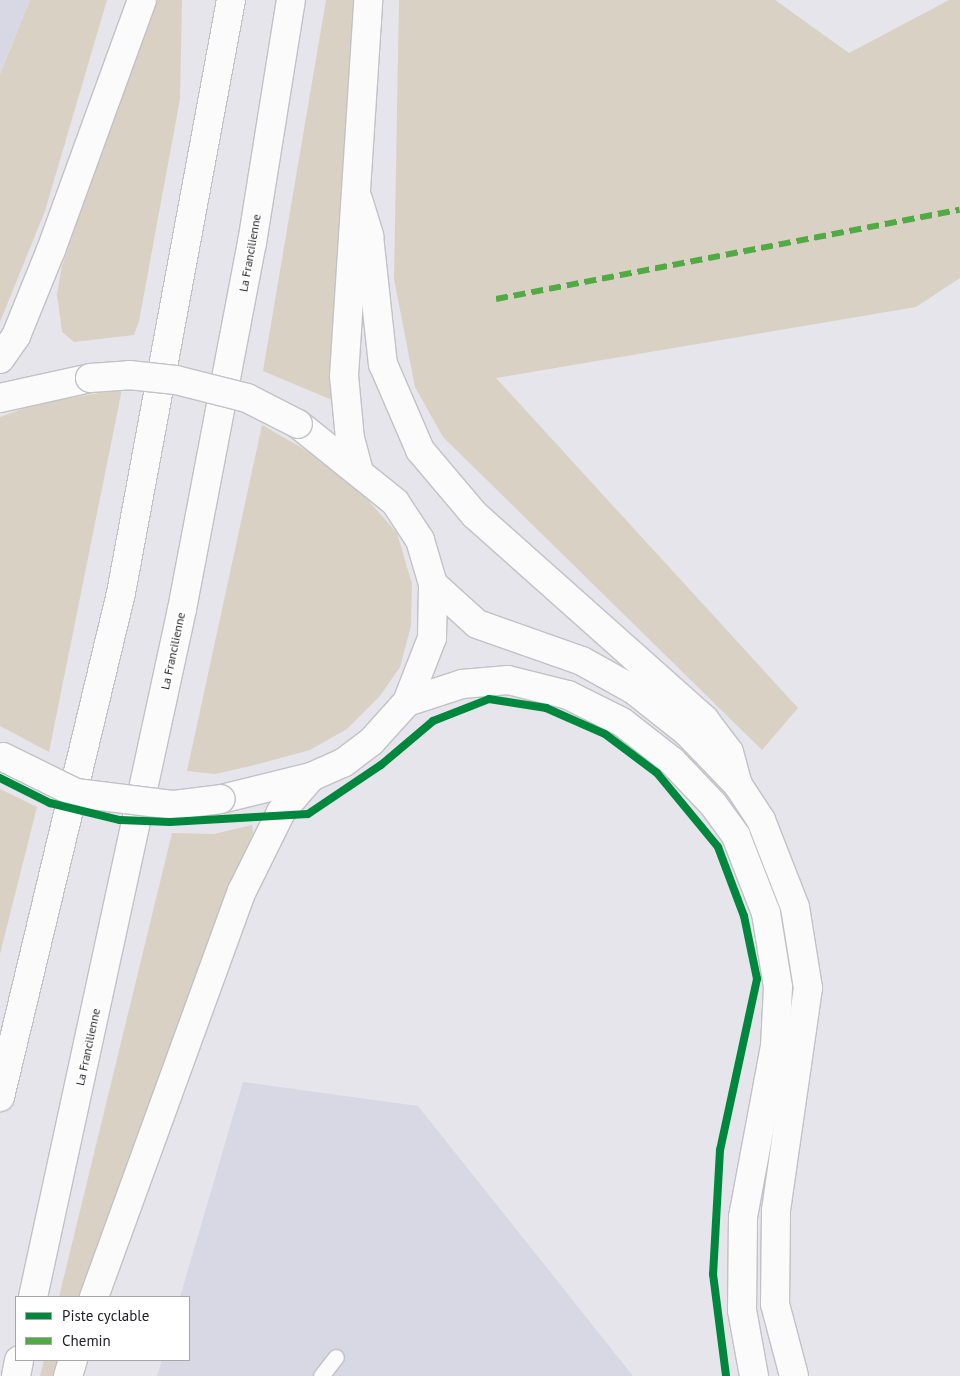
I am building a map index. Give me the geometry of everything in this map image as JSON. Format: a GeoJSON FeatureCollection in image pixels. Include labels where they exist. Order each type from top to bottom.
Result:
{"type":"FeatureCollection","features":[{"type":"Feature","properties":{"kind":"main road"},"geometry":{"type":"LineString","coordinates":[[106,109],[127,0]]}},
{"type":"Feature","properties":{"kind":"main road"},"geometry":{"type":"LineString","coordinates":[[0,359],[16,336],[106,109],[142,0]]}},
{"type":"Feature","properties":{"kind":"main road"},"geometry":{"type":"LineString","coordinates":[[0,1098],[121,593],[231,0]]}},
{"type":"Feature","properties":{"kind":"main road","name":"La Francilienne"},"geometry":{"type":"LineString","coordinates":[[33,1296],[182,609],[252,243],[291,0]]}},
{"type":"Feature","properties":{"kind":"main road"},"geometry":{"type":"LineString","coordinates":[[358,468],[350,439],[344,376],[348,278],[358,199],[368,0]]}},
{"type":"Feature","properties":{"kind":"main road"},"geometry":{"type":"LineString","coordinates":[[358,199],[369,236],[383,364],[420,450],[475,515],[704,719],[729,752],[738,785]]}},
{"type":"Feature","properties":{"kind":"main road"},"geometry":{"type":"LineString","coordinates":[[0,398],[90,378],[130,375],[176,380],[247,398],[298,424],[358,468],[395,502],[420,540],[433,584],[432,638],[407,702],[371,742],[343,763],[311,777],[221,799],[174,805],[76,794],[1,756]]}},
{"type":"Feature","properties":{"kind":"main road"},"geometry":{"type":"LineString","coordinates":[[433,584],[477,624],[582,661],[634,690],[687,732],[738,785],[761,820],[795,907],[808,988],[776,1211],[775,1304],[794,1376]]}},
{"type":"Feature","properties":{"kind":"main road"},"geometry":{"type":"LineString","coordinates":[[407,702],[462,684],[508,680],[568,696],[622,722],[672,761],[713,804],[736,836],[766,913],[778,987],[775,1046],[743,1217],[742,1310],[754,1376]]}},
{"type":"Feature","properties":{"kind":"main road"},"geometry":{"type":"LineString","coordinates":[[94,1296],[242,892],[281,812],[311,777]]}},
{"type":"Feature","properties":{"kind":"main road"},"geometry":{"type":"LineString","coordinates":[[16,1376],[19,1361]]}},
{"type":"Feature","properties":{"kind":"main road"},"geometry":{"type":"LineString","coordinates":[[68,1376],[73,1361]]}},
{"type":"Feature","properties":{"kind":"lane"},"geometry":{"type":"LineString","coordinates":[[321,1376],[336,1358]]}},
{"type":"Feature","properties":{"kind":"shaded area"},"geometry":{"type":"Polygon","coordinates":[[[0,0],[30,0],[0,73],[0,0]]]}},
{"type":"Feature","properties":{"kind":"shaded area"},"geometry":{"type":"Polygon","coordinates":[[[30,0],[107,0],[45,211],[0,322],[0,74],[30,0]]]}},
{"type":"Feature","properties":{"kind":"shaded area"},"geometry":{"type":"Polygon","coordinates":[[[154,0],[182,0],[180,99],[139,321],[134,335],[74,342],[62,332],[57,294],[62,266],[154,0]]]}},
{"type":"Feature","properties":{"kind":"shaded area"},"geometry":{"type":"Polygon","coordinates":[[[326,0],[355,0],[332,400],[263,371],[326,0]]]}},
{"type":"Feature","properties":{"kind":"shaded area"},"geometry":{"type":"Polygon","coordinates":[[[399,0],[775,0],[849,53],[949,0],[960,0],[960,278],[916,307],[496,378],[798,708],[762,750],[443,437],[415,387],[394,279],[399,0]]]}},
{"type":"Feature","properties":{"kind":"shaded area"},"geometry":{"type":"Polygon","coordinates":[[[122,389],[49,752],[0,726],[0,417],[36,404],[122,389]]]}},
{"type":"Feature","properties":{"kind":"shaded area"},"geometry":{"type":"Polygon","coordinates":[[[262,425],[316,456],[366,498],[397,533],[412,584],[411,626],[400,667],[380,696],[347,729],[310,750],[255,765],[215,774],[187,771],[262,425]]]}},
{"type":"Feature","properties":{"kind":"shaded area"},"geometry":{"type":"Polygon","coordinates":[[[0,789],[37,807],[0,954],[0,789]]]}},
{"type":"Feature","properties":{"kind":"shaded area"},"geometry":{"type":"Polygon","coordinates":[[[252,825],[253,833],[202,962],[84,1296],[59,1296],[172,833],[214,834],[252,825]]]}},
{"type":"Feature","properties":{"kind":"shaded area"},"geometry":{"type":"Polygon","coordinates":[[[243,1082],[418,1106],[633,1376],[157,1376],[162,1361],[190,1361],[190,1296],[180,1296],[243,1082]]]}},
{"type":"Feature","properties":{"kind":"shaded area"},"geometry":{"type":"Polygon","coordinates":[[[44,1361],[62,1361],[56,1376],[40,1376],[44,1361]]]}},
{"type":"Feature","properties":{"kind":"marked path"},"geometry":{"type":"LineString","coordinates":[[496,299],[960,210]]}},
{"type":"Feature","properties":{"kind":"cycle path"},"geometry":{"type":"LineString","coordinates":[[0,778],[50,803],[120,820],[170,822],[308,814],[381,765],[433,721],[489,699],[546,708],[605,734],[657,773],[718,847],[744,916],[757,979],[720,1150],[713,1274],[726,1376]]}}]}
